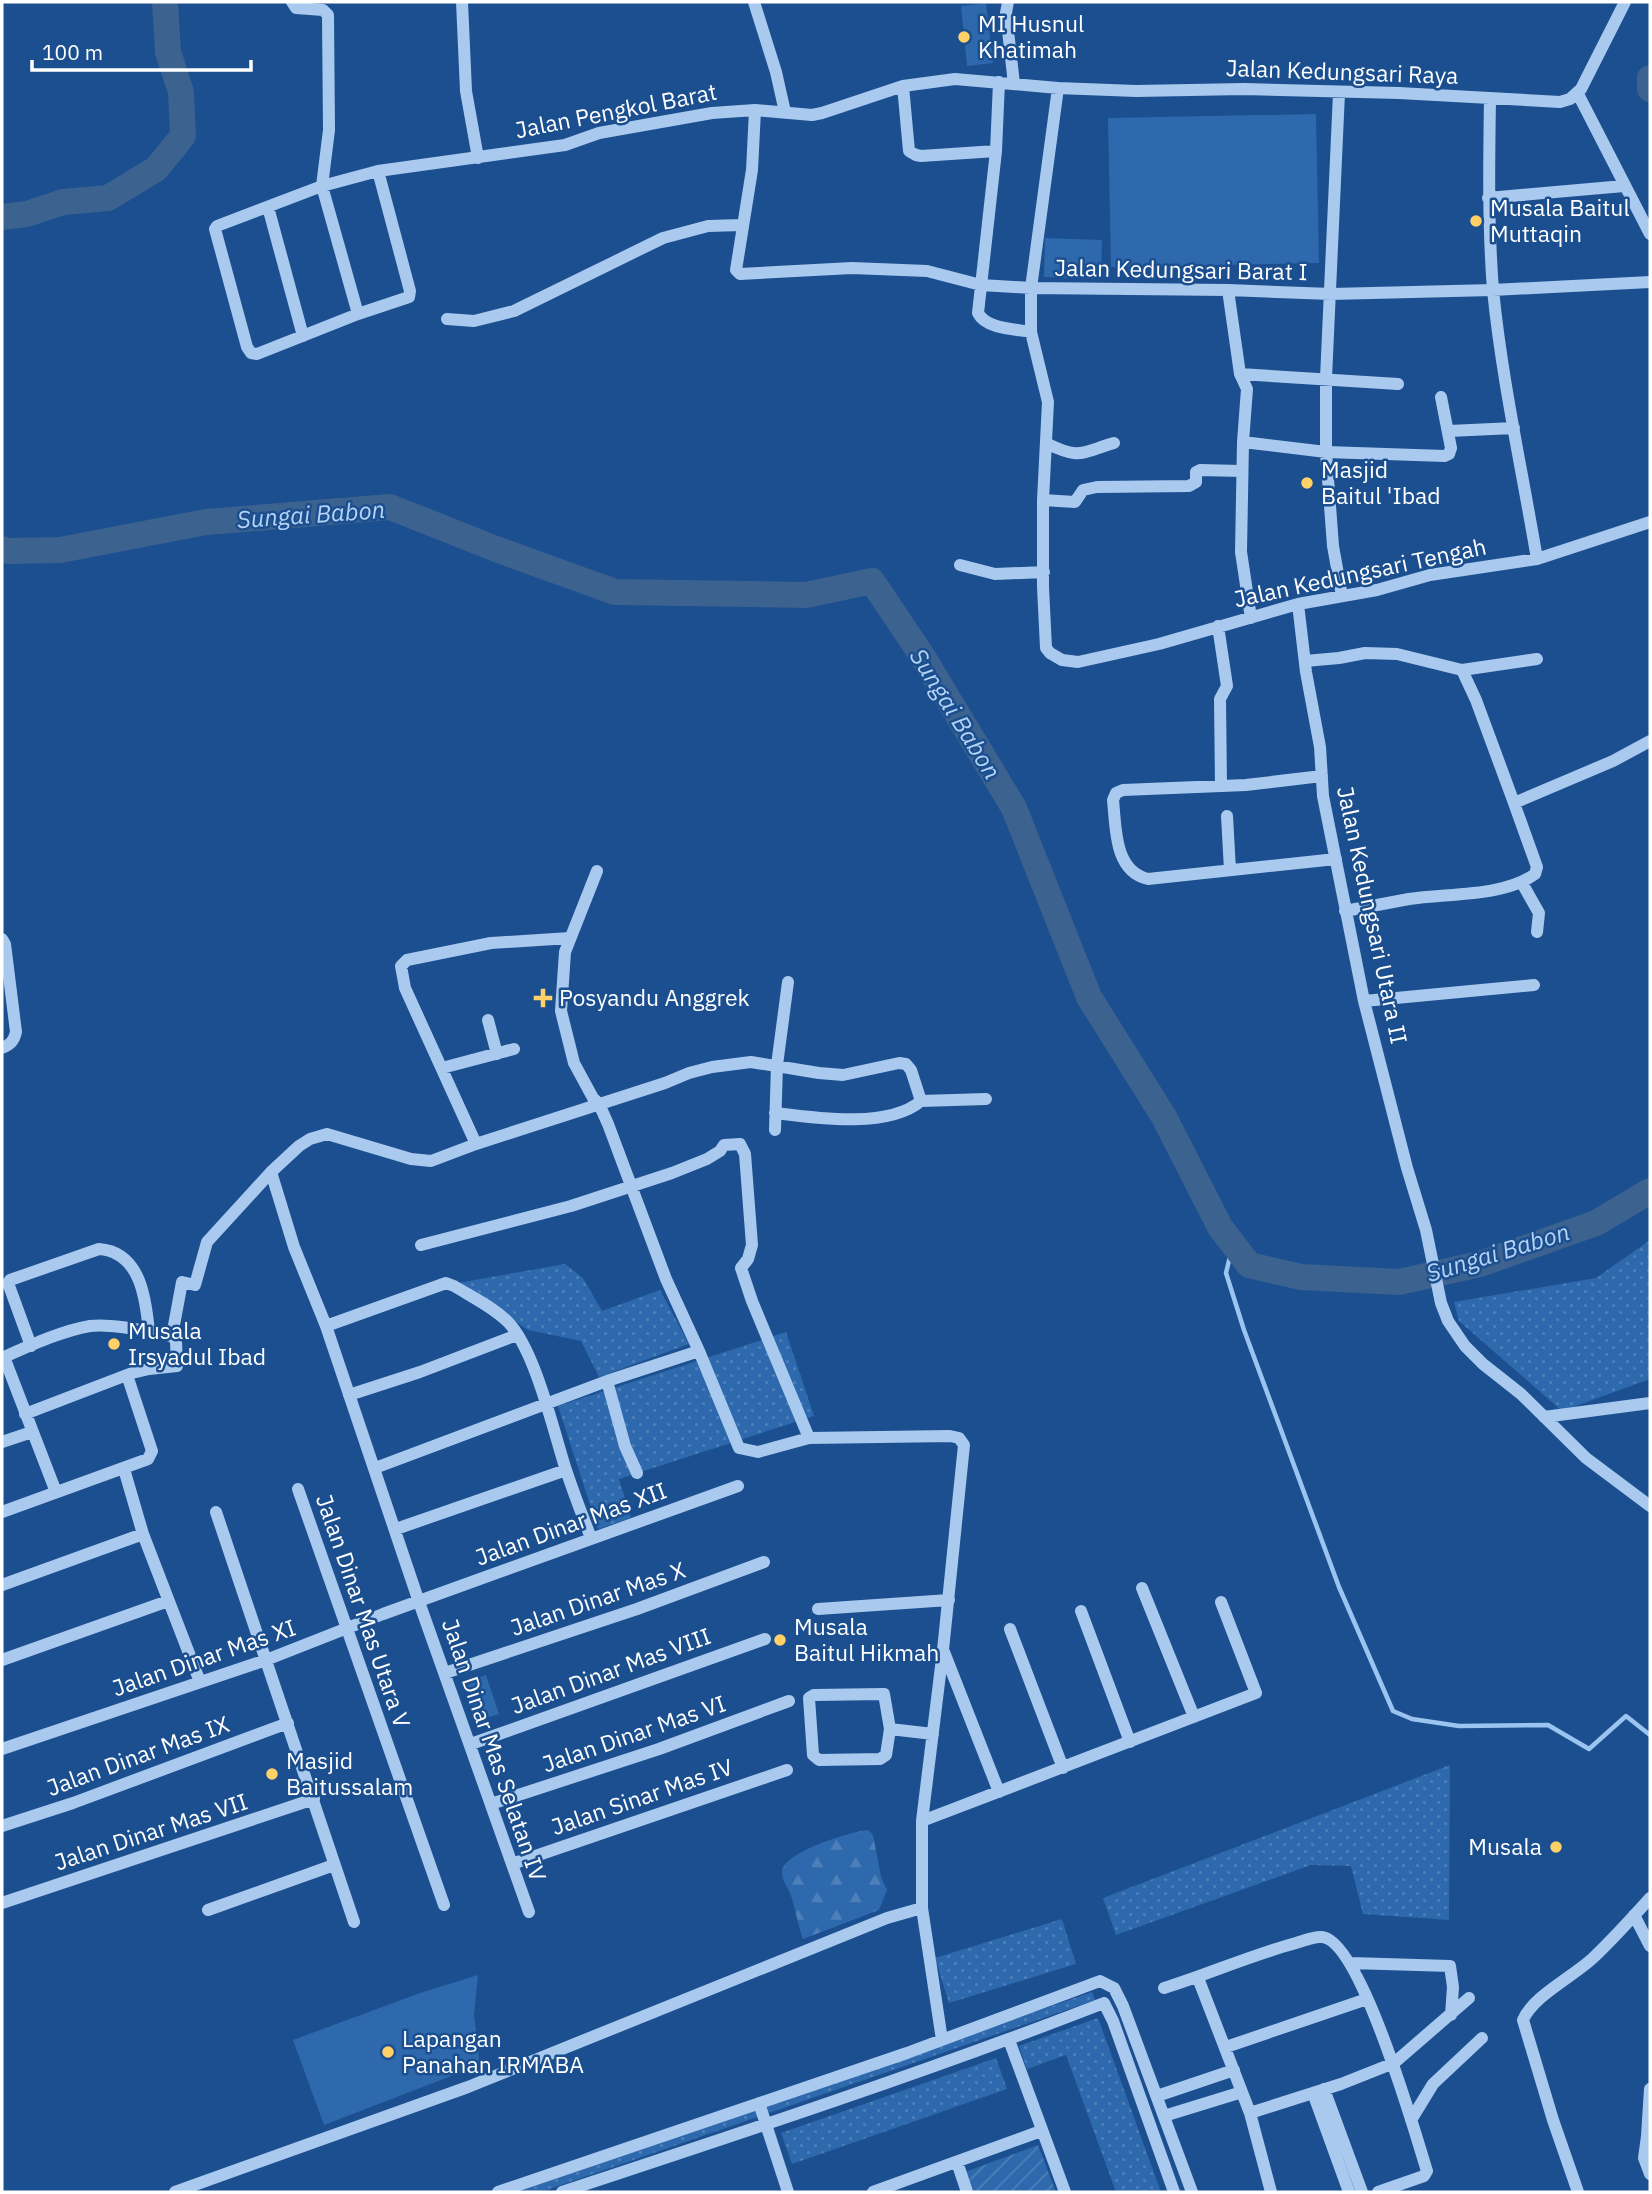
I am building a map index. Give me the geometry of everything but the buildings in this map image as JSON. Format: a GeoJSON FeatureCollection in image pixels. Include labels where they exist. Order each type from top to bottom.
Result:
{"type":"FeatureCollection","features":[{"type":"Feature","properties":{"kind":"street"},"geometry":{"type":"LineString","coordinates":[[292,2],[296,8],[323,10],[328,15],[329,130],[323,186],[358,314]]}},
{"type":"Feature","properties":{"kind":"street"},"geometry":{"type":"LineString","coordinates":[[462,2],[466,91],[478,158]]}},
{"type":"Feature","properties":{"kind":"street"},"geometry":{"type":"LineString","coordinates":[[754,2],[785,111]]}},
{"type":"Feature","properties":{"kind":"street"},"geometry":{"type":"LineString","coordinates":[[1008,2],[1006,13],[1013,84]]}},
{"type":"Feature","properties":{"kind":"street"},"geometry":{"type":"LineString","coordinates":[[1625,2],[1578,94],[1650,234]]}},
{"type":"Feature","properties":{"kind":"street","name":"Jalan Pengkol Barat"},"geometry":{"type":"LineString","coordinates":[[303,336],[257,354],[251,353],[214,233],[217,226],[323,186],[378,171],[565,145],[599,133],[688,116],[755,110],[822,114],[903,86],[955,79],[999,82]]}},
{"type":"Feature","properties":{"kind":"street"},"geometry":{"type":"LineString","coordinates":[[999,82],[996,151],[978,313],[980,318],[988,323],[1031,332]]}},
{"type":"Feature","properties":{"kind":"street","name":"Jalan Kedungsari Raya"},"geometry":{"type":"LineString","coordinates":[[999,82],[1058,88],[1136,91],[1244,89],[1399,93],[1560,102],[1578,94]]}},
{"type":"Feature","properties":{"kind":"street"},"geometry":{"type":"LineString","coordinates":[[903,86],[909,151],[921,156],[996,151]]}},
{"type":"Feature","properties":{"kind":"street"},"geometry":{"type":"LineString","coordinates":[[960,565],[995,574],[1044,572],[1043,500],[1048,401],[1031,332],[1031,288],[1058,88]]}},
{"type":"Feature","properties":{"kind":"street"},"geometry":{"type":"LineString","coordinates":[[1339,93],[1326,378],[1326,452],[1333,546],[1342,596]]}},
{"type":"Feature","properties":{"kind":"street"},"geometry":{"type":"LineString","coordinates":[[1490,98],[1489,198],[1493,290],[1503,365],[1537,559]]}},
{"type":"Feature","properties":{"kind":"street"},"geometry":{"type":"LineString","coordinates":[[447,319],[474,321],[514,311],[663,238],[708,226],[743,225],[752,170],[755,110]]}},
{"type":"Feature","properties":{"kind":"street"},"geometry":{"type":"LineString","coordinates":[[268,207],[303,336],[409,297],[410,291],[378,171]]}},
{"type":"Feature","properties":{"kind":"street"},"geometry":{"type":"LineString","coordinates":[[1489,198],[1624,186]]}},
{"type":"Feature","properties":{"kind":"street","name":"Jalan Kedungsari Barat I"},"geometry":{"type":"LineString","coordinates":[[743,225],[736,270],[740,274],[852,268],[927,271],[981,285],[1031,288],[1331,294],[1650,282]]}},
{"type":"Feature","properties":{"kind":"street"},"geometry":{"type":"LineString","coordinates":[[1228,290],[1240,374],[1247,389],[1242,442],[1241,552],[1251,618]]}},
{"type":"Feature","properties":{"kind":"street"},"geometry":{"type":"LineString","coordinates":[[1240,374],[1398,384]]}},
{"type":"Feature","properties":{"kind":"street"},"geometry":{"type":"LineString","coordinates":[[1242,442],[1326,452],[1445,456],[1451,448],[1441,397]]}},
{"type":"Feature","properties":{"kind":"street"},"geometry":{"type":"LineString","coordinates":[[1449,431],[1514,428]]}},
{"type":"Feature","properties":{"kind":"street"},"geometry":{"type":"LineString","coordinates":[[1046,443],[1070,454],[1080,455],[1114,443]]}},
{"type":"Feature","properties":{"kind":"street"},"geometry":{"type":"LineString","coordinates":[[1043,500],[1075,502],[1083,490],[1097,486],[1189,486],[1195,482],[1196,472],[1200,470],[1242,471]]}},
{"type":"Feature","properties":{"kind":"street","name":"Jalan Kedungsari Tengah"},"geometry":{"type":"LineString","coordinates":[[1044,572],[1046,648],[1062,660],[1078,662],[1159,644],[1298,604],[1430,575],[1537,559],[1650,523]]}},
{"type":"Feature","properties":{"kind":"street","name":"Jalan Kedungsari Utara II"},"geometry":{"type":"LineString","coordinates":[[1298,604],[1320,747],[1324,796],[1345,911],[1364,1001],[1426,1230],[1441,1303],[1448,1321],[1465,1346],[1483,1364],[1521,1394],[1586,1458],[1650,1506]]}},
{"type":"Feature","properties":{"kind":"street"},"geometry":{"type":"LineString","coordinates":[[1218,626],[1227,686],[1220,699],[1221,786]]}},
{"type":"Feature","properties":{"kind":"street"},"geometry":{"type":"LineString","coordinates":[[1305,661],[1366,653],[1397,654],[1462,670],[1537,659]]}},
{"type":"Feature","properties":{"kind":"street"},"geometry":{"type":"LineString","coordinates":[[1345,911],[1410,899],[1483,891],[1522,883],[1535,874],[1537,867],[1476,700],[1462,670]]}},
{"type":"Feature","properties":{"kind":"street"},"geometry":{"type":"LineString","coordinates":[[1514,803],[1613,761],[1650,741]]}},
{"type":"Feature","properties":{"kind":"street"},"geometry":{"type":"LineString","coordinates":[[1322,776],[1221,786],[1123,790],[1116,793],[1113,800],[1118,844],[1131,872],[1148,879],[1336,859]]}},
{"type":"Feature","properties":{"kind":"street"},"geometry":{"type":"LineString","coordinates":[[1227,816],[1230,870]]}},
{"type":"Feature","properties":{"kind":"street"},"geometry":{"type":"LineString","coordinates":[[597,871],[565,952],[561,1011],[563,1025],[574,1063],[599,1104],[666,1279],[739,1448],[758,1452],[809,1438],[950,1436],[962,1441],[963,1462],[922,1821],[922,1908],[942,2040]]}},
{"type":"Feature","properties":{"kind":"street"},"geometry":{"type":"LineString","coordinates":[[1522,883],[1539,913],[1537,932]]}},
{"type":"Feature","properties":{"kind":"street"},"geometry":{"type":"LineString","coordinates":[[476,1144],[405,988],[401,966],[407,960],[481,944],[570,938]]}},
{"type":"Feature","properties":{"kind":"street"},"geometry":{"type":"LineString","coordinates":[[2,939],[5,944],[6,979],[16,1032],[15,1040],[5,1047]]}},
{"type":"Feature","properties":{"kind":"street"},"geometry":{"type":"LineString","coordinates":[[775,1130],[777,1065],[788,982]]}},
{"type":"Feature","properties":{"kind":"street"},"geometry":{"type":"LineString","coordinates":[[1364,1001],[1534,985]]}},
{"type":"Feature","properties":{"kind":"street"},"geometry":{"type":"LineString","coordinates":[[488,1020],[497,1054]]}},
{"type":"Feature","properties":{"kind":"street"},"geometry":{"type":"LineString","coordinates":[[442,1068],[514,1049]]}},
{"type":"Feature","properties":{"kind":"street"},"geometry":{"type":"LineString","coordinates":[[172,1336],[182,1282],[195,1285],[207,1242],[271,1172],[310,1139],[327,1134],[422,1161],[431,1161],[712,1067],[751,1062],[843,1075],[899,1063],[906,1064],[911,1070],[921,1101]]}},
{"type":"Feature","properties":{"kind":"street"},"geometry":{"type":"LineString","coordinates":[[775,1113],[831,1120],[858,1119],[901,1111],[914,1107],[921,1101],[986,1100]]}},
{"type":"Feature","properties":{"kind":"street"},"geometry":{"type":"LineString","coordinates":[[421,1245],[571,1206],[696,1164],[720,1151],[724,1145],[740,1144],[744,1149],[752,1245],[748,1259],[741,1268],[809,1438]]}},
{"type":"Feature","properties":{"kind":"street","name":"Jalan Dinar Mas Selatan IV"},"geometry":{"type":"LineString","coordinates":[[271,1172],[528,1912]]}},
{"type":"Feature","properties":{"kind":"street"},"geometry":{"type":"LineString","coordinates":[[31,1346],[8,1283],[10,1280],[99,1249],[113,1251],[136,1273],[145,1294],[149,1332]]}},
{"type":"Feature","properties":{"kind":"street"},"geometry":{"type":"LineString","coordinates":[[326,1326],[444,1284],[454,1286],[497,1313],[517,1335],[547,1404],[566,1470],[591,1538]]}},
{"type":"Feature","properties":{"kind":"street"},"geometry":{"type":"LineString","coordinates":[[25,1414],[127,1375],[177,1366],[176,1341],[172,1336],[90,1326],[3,1357],[25,1414],[32,1432],[56,1492]]}},
{"type":"Feature","properties":{"kind":"street"},"geometry":{"type":"LineString","coordinates":[[349,1395],[420,1373],[517,1335]]}},
{"type":"Feature","properties":{"kind":"street"},"geometry":{"type":"LineString","coordinates":[[375,1468],[607,1381],[699,1351]]}},
{"type":"Feature","properties":{"kind":"street"},"geometry":{"type":"LineString","coordinates":[[2,1512],[148,1459],[152,1451],[127,1375]]}},
{"type":"Feature","properties":{"kind":"street"},"geometry":{"type":"LineString","coordinates":[[607,1381],[625,1446],[637,1473]]}},
{"type":"Feature","properties":{"kind":"street"},"geometry":{"type":"LineString","coordinates":[[1544,1417],[1650,1403]]}},
{"type":"Feature","properties":{"kind":"street"},"geometry":{"type":"LineString","coordinates":[[2,1442],[32,1432]]}},
{"type":"Feature","properties":{"kind":"street"},"geometry":{"type":"LineString","coordinates":[[124,1469],[143,1535],[200,1682]]}},
{"type":"Feature","properties":{"kind":"street"},"geometry":{"type":"LineString","coordinates":[[396,1529],[566,1470]]}},
{"type":"Feature","properties":{"kind":"street","name":"Jalan Dinar Mas XII"},"geometry":{"type":"LineString","coordinates":[[419,1602],[738,1486]]}},
{"type":"Feature","properties":{"kind":"street","name":"Jalan Dinar Mas Utara V"},"geometry":{"type":"LineString","coordinates":[[298,1489],[444,1905]]}},
{"type":"Feature","properties":{"kind":"street"},"geometry":{"type":"LineString","coordinates":[[216,1512],[354,1922]]}},
{"type":"Feature","properties":{"kind":"street"},"geometry":{"type":"LineString","coordinates":[[2,1585],[143,1535]]}},
{"type":"Feature","properties":{"kind":"street","name":"Jalan Dinar Mas X"},"geometry":{"type":"LineString","coordinates":[[445,1672],[637,1609],[764,1562]]}},
{"type":"Feature","properties":{"kind":"street"},"geometry":{"type":"LineString","coordinates":[[1142,1588],[1194,1717]]}},
{"type":"Feature","properties":{"kind":"street"},"geometry":{"type":"LineString","coordinates":[[2,1660],[168,1601]]}},
{"type":"Feature","properties":{"kind":"street"},"geometry":{"type":"LineString","coordinates":[[818,1608],[948,1601]]}},
{"type":"Feature","properties":{"kind":"street","name":"Jalan Dinar Mas XI"},"geometry":{"type":"LineString","coordinates":[[2,1749],[266,1660],[419,1602]]}},
{"type":"Feature","properties":{"kind":"street"},"geometry":{"type":"LineString","coordinates":[[922,1821],[1256,1693],[1221,1602]]}},
{"type":"Feature","properties":{"kind":"street"},"geometry":{"type":"LineString","coordinates":[[1081,1611],[1129,1742]]}},
{"type":"Feature","properties":{"kind":"street"},"geometry":{"type":"LineString","coordinates":[[1010,1629],[1063,1768]]}},
{"type":"Feature","properties":{"kind":"street","name":"Jalan Dinar Mas VIII"},"geometry":{"type":"LineString","coordinates":[[471,1744],[765,1639]]}},
{"type":"Feature","properties":{"kind":"street"},"geometry":{"type":"LineString","coordinates":[[943,1650],[999,1792]]}},
{"type":"Feature","properties":{"kind":"street"},"geometry":{"type":"LineString","coordinates":[[814,1695],[884,1695],[890,1729],[886,1755],[880,1759],[819,1760],[813,1755],[809,1698],[814,1695]]}},
{"type":"Feature","properties":{"kind":"street","name":"Jalan Dinar Mas VI"},"geometry":{"type":"LineString","coordinates":[[491,1804],[659,1749],[789,1701]]}},
{"type":"Feature","properties":{"kind":"street","name":"Jalan Dinar Mas IX"},"geometry":{"type":"LineString","coordinates":[[2,1826],[73,1803],[288,1723]]}},
{"type":"Feature","properties":{"kind":"street"},"geometry":{"type":"LineString","coordinates":[[890,1729],[933,1734]]}},
{"type":"Feature","properties":{"kind":"street","name":"Jalan Sinar Mas IV"},"geometry":{"type":"LineString","coordinates":[[512,1864],[787,1770]]}},
{"type":"Feature","properties":{"kind":"street","name":"Jalan Dinar Mas VII"},"geometry":{"type":"LineString","coordinates":[[2,1903],[314,1799]]}},
{"type":"Feature","properties":{"kind":"street"},"geometry":{"type":"LineString","coordinates":[[208,1910],[334,1865]]}},
{"type":"Feature","properties":{"kind":"street"},"geometry":{"type":"LineString","coordinates":[[1578,2192],[1523,2020],[1537,2002],[1592,1958],[1650,1898]]}},
{"type":"Feature","properties":{"kind":"street"},"geometry":{"type":"LineString","coordinates":[[175,2192],[468,2088],[887,1918],[922,1908]]}},
{"type":"Feature","properties":{"kind":"street"},"geometry":{"type":"LineString","coordinates":[[1634,1915],[1650,1946]]}},
{"type":"Feature","properties":{"kind":"street"},"geometry":{"type":"LineString","coordinates":[[1164,1988],[1284,1946],[1318,1937],[1330,1941],[1351,1963],[1394,2063],[1427,2174],[1378,2192]]}},
{"type":"Feature","properties":{"kind":"street"},"geometry":{"type":"LineString","coordinates":[[1351,1963],[1450,1966],[1453,1987],[1451,2015]]}},
{"type":"Feature","properties":{"kind":"street"},"geometry":{"type":"LineString","coordinates":[[1198,1978],[1250,2113],[1271,2192]]}},
{"type":"Feature","properties":{"kind":"street"},"geometry":{"type":"LineString","coordinates":[[498,2192],[942,2040],[1100,1981],[1114,1988],[1123,2006],[1192,2192]]}},
{"type":"Feature","properties":{"kind":"street"},"geometry":{"type":"LineString","coordinates":[[562,2192],[1009,2040],[1104,2003],[1114,1988]]}},
{"type":"Feature","properties":{"kind":"street"},"geometry":{"type":"LineString","coordinates":[[1250,2113],[1394,2063],[1469,1998]]}},
{"type":"Feature","properties":{"kind":"street"},"geometry":{"type":"LineString","coordinates":[[1226,2047],[1367,1999]]}},
{"type":"Feature","properties":{"kind":"street"},"geometry":{"type":"LineString","coordinates":[[1104,2003],[1113,2021],[1174,2192]]}},
{"type":"Feature","properties":{"kind":"street"},"geometry":{"type":"LineString","coordinates":[[1411,2120],[1433,2084],[1482,2038]]}},
{"type":"Feature","properties":{"kind":"street"},"geometry":{"type":"LineString","coordinates":[[1009,2040],[1065,2192]]}},
{"type":"Feature","properties":{"kind":"street"},"geometry":{"type":"LineString","coordinates":[[1157,2096],[1234,2070]]}},
{"type":"Feature","properties":{"kind":"street"},"geometry":{"type":"LineString","coordinates":[[1650,2089],[1649,2136],[1644,2158],[1650,2174]]}},
{"type":"Feature","properties":{"kind":"street"},"geometry":{"type":"LineString","coordinates":[[1319,2091],[1349,2192]]}},
{"type":"Feature","properties":{"kind":"street"},"geometry":{"type":"LineString","coordinates":[[1319,2091],[1362,2192]]}},
{"type":"Feature","properties":{"kind":"street"},"geometry":{"type":"LineString","coordinates":[[1164,2116],[1242,2092]]}},
{"type":"Feature","properties":{"kind":"street"},"geometry":{"type":"LineString","coordinates":[[758,2103],[788,2192]]}},
{"type":"Feature","properties":{"kind":"street"},"geometry":{"type":"LineString","coordinates":[[874,2192],[1041,2132]]}},
{"type":"Feature","properties":{"kind":"street"},"geometry":{"type":"LineString","coordinates":[[957,2162],[967,2192]]}},
{"type":"Feature","properties":{"kind":"street"},"geometry":{"type":"LineString","coordinates":[[1168,2177],[1184,2170]]}},
{"type":"Feature","properties":{"kind":"green space"},"geometry":{"type":"Polygon","coordinates":[[[986,3],[993,63],[967,66],[961,6],[986,3]]]}},
{"type":"Feature","properties":{"kind":"green space"},"geometry":{"type":"Polygon","coordinates":[[[1316,114],[1319,263],[1111,267],[1108,118],[1316,114]]]}},
{"type":"Feature","properties":{"kind":"green space"},"geometry":{"type":"Polygon","coordinates":[[[1045,238],[1102,240],[1101,279],[1044,277],[1045,238]]]}},
{"type":"Feature","properties":{"kind":"green space"},"geometry":{"type":"Polygon","coordinates":[[[1650,1240],[1650,1379],[1562,1411],[1459,1321],[1454,1302],[1596,1278],[1650,1240]]]}},
{"type":"Feature","properties":{"kind":"green space"},"geometry":{"type":"Polygon","coordinates":[[[565,1264],[583,1278],[602,1311],[660,1290],[689,1344],[599,1377],[581,1341],[528,1330],[458,1283],[565,1264]]]}},
{"type":"Feature","properties":{"kind":"green space"},"geometry":{"type":"Polygon","coordinates":[[[786,1332],[814,1416],[619,1479],[631,1518],[598,1529],[558,1406],[786,1332]]]}},
{"type":"Feature","properties":{"kind":"green space"},"geometry":{"type":"Polygon","coordinates":[[[486,1675],[499,1714],[477,1721],[464,1683],[486,1675]]]}},
{"type":"Feature","properties":{"kind":"green space"},"geometry":{"type":"Polygon","coordinates":[[[1450,1765],[1449,1920],[1363,1914],[1351,1866],[1311,1865],[1116,1935],[1103,1898],[1450,1765]]]}},
{"type":"Feature","properties":{"kind":"green space"},"geometry":{"type":"Polygon","coordinates":[[[868,1830],[873,1835],[881,1877],[887,1890],[879,1910],[803,1939],[791,1896],[782,1876],[786,1864],[794,1856],[820,1844],[868,1830]]]}},
{"type":"Feature","properties":{"kind":"green space"},"geometry":{"type":"Polygon","coordinates":[[[1062,1919],[1076,1964],[949,2003],[935,1958],[1062,1919]]]}},
{"type":"Feature","properties":{"kind":"green space","name":"Lapangan Panahan IRMABA"},"geometry":{"type":"Polygon","coordinates":[[[478,1975],[474,2015],[480,2065],[324,2125],[293,2040],[420,1993],[478,1975]]]}},
{"type":"Feature","properties":{"kind":"green space"},"geometry":{"type":"Polygon","coordinates":[[[1092,1992],[1095,2000],[541,2192],[517,2192],[1092,1992]]]}},
{"type":"Feature","properties":{"kind":"green space"},"geometry":{"type":"Polygon","coordinates":[[[1098,2018],[1161,2192],[1116,2192],[1066,2055],[1027,2069],[1019,2046],[1098,2018]]]}},
{"type":"Feature","properties":{"kind":"green space"},"geometry":{"type":"Polygon","coordinates":[[[996,2058],[1007,2089],[792,2164],[781,2133],[996,2058]]]}},
{"type":"Feature","properties":{"kind":"green space"},"geometry":{"type":"Polygon","coordinates":[[[1038,2145],[1056,2192],[973,2192],[965,2172],[1038,2145]]]}},
{"type":"Feature","properties":{"kind":"waterway","name":"Sungai Babon"},"geometry":{"type":"LineString","coordinates":[[2,217],[27,214],[63,202],[108,198],[156,169],[183,136],[181,92],[168,52],[165,2]]}},
{"type":"Feature","properties":{"kind":"waterway","name":"Sungai Babon"},"geometry":{"type":"LineString","coordinates":[[1650,78],[1650,89]]}},
{"type":"Feature","properties":{"kind":"waterway","name":"Sungai Babon"},"geometry":{"type":"LineString","coordinates":[[2,549],[60,550],[206,522],[390,507],[615,592],[806,595],[872,581],[921,654],[1014,808],[1089,997],[1164,1117],[1220,1227],[1249,1265],[1301,1277],[1399,1282],[1480,1264],[1596,1223],[1650,1191]]}},
{"type":"Feature","properties":{"kind":"waterway"},"geometry":{"type":"LineString","coordinates":[[1233,1244],[1226,1273],[1244,1330],[1339,1587],[1393,1711],[1412,1719],[1459,1726],[1548,1725],[1589,1749],[1626,1716],[1650,1735]]}},
{"type":"Feature","properties":{"kind":"place","name":"MI Husnul Khatimah"},"geometry":{"type":"Point","coordinates":[964,37]}},
{"type":"Feature","properties":{"kind":"place","name":"Musala Baitul Muttaqin"},"geometry":{"type":"Point","coordinates":[1476,221]}},
{"type":"Feature","properties":{"kind":"place","name":"Masjid Baitul 'Ibad"},"geometry":{"type":"Point","coordinates":[1307,483]}},
{"type":"Feature","properties":{"kind":"place","name":"Posyandu Anggrek"},"geometry":{"type":"Point","coordinates":[543,998]}},
{"type":"Feature","properties":{"kind":"place","name":"Musala Irsyadul Ibad"},"geometry":{"type":"Point","coordinates":[114,1344]}},
{"type":"Feature","properties":{"kind":"place","name":"Musala Baitul Hikmah"},"geometry":{"type":"Point","coordinates":[780,1640]}},
{"type":"Feature","properties":{"kind":"place","name":"Masjid Baitussalam"},"geometry":{"type":"Point","coordinates":[272,1774]}},
{"type":"Feature","properties":{"kind":"place","name":"Musala"},"geometry":{"type":"Point","coordinates":[1556,1847]}},
{"type":"Feature","properties":{"kind":"place","name":"Lapangan Panahan IRMABA"},"geometry":{"type":"Point","coordinates":[388,2052]}}]}
